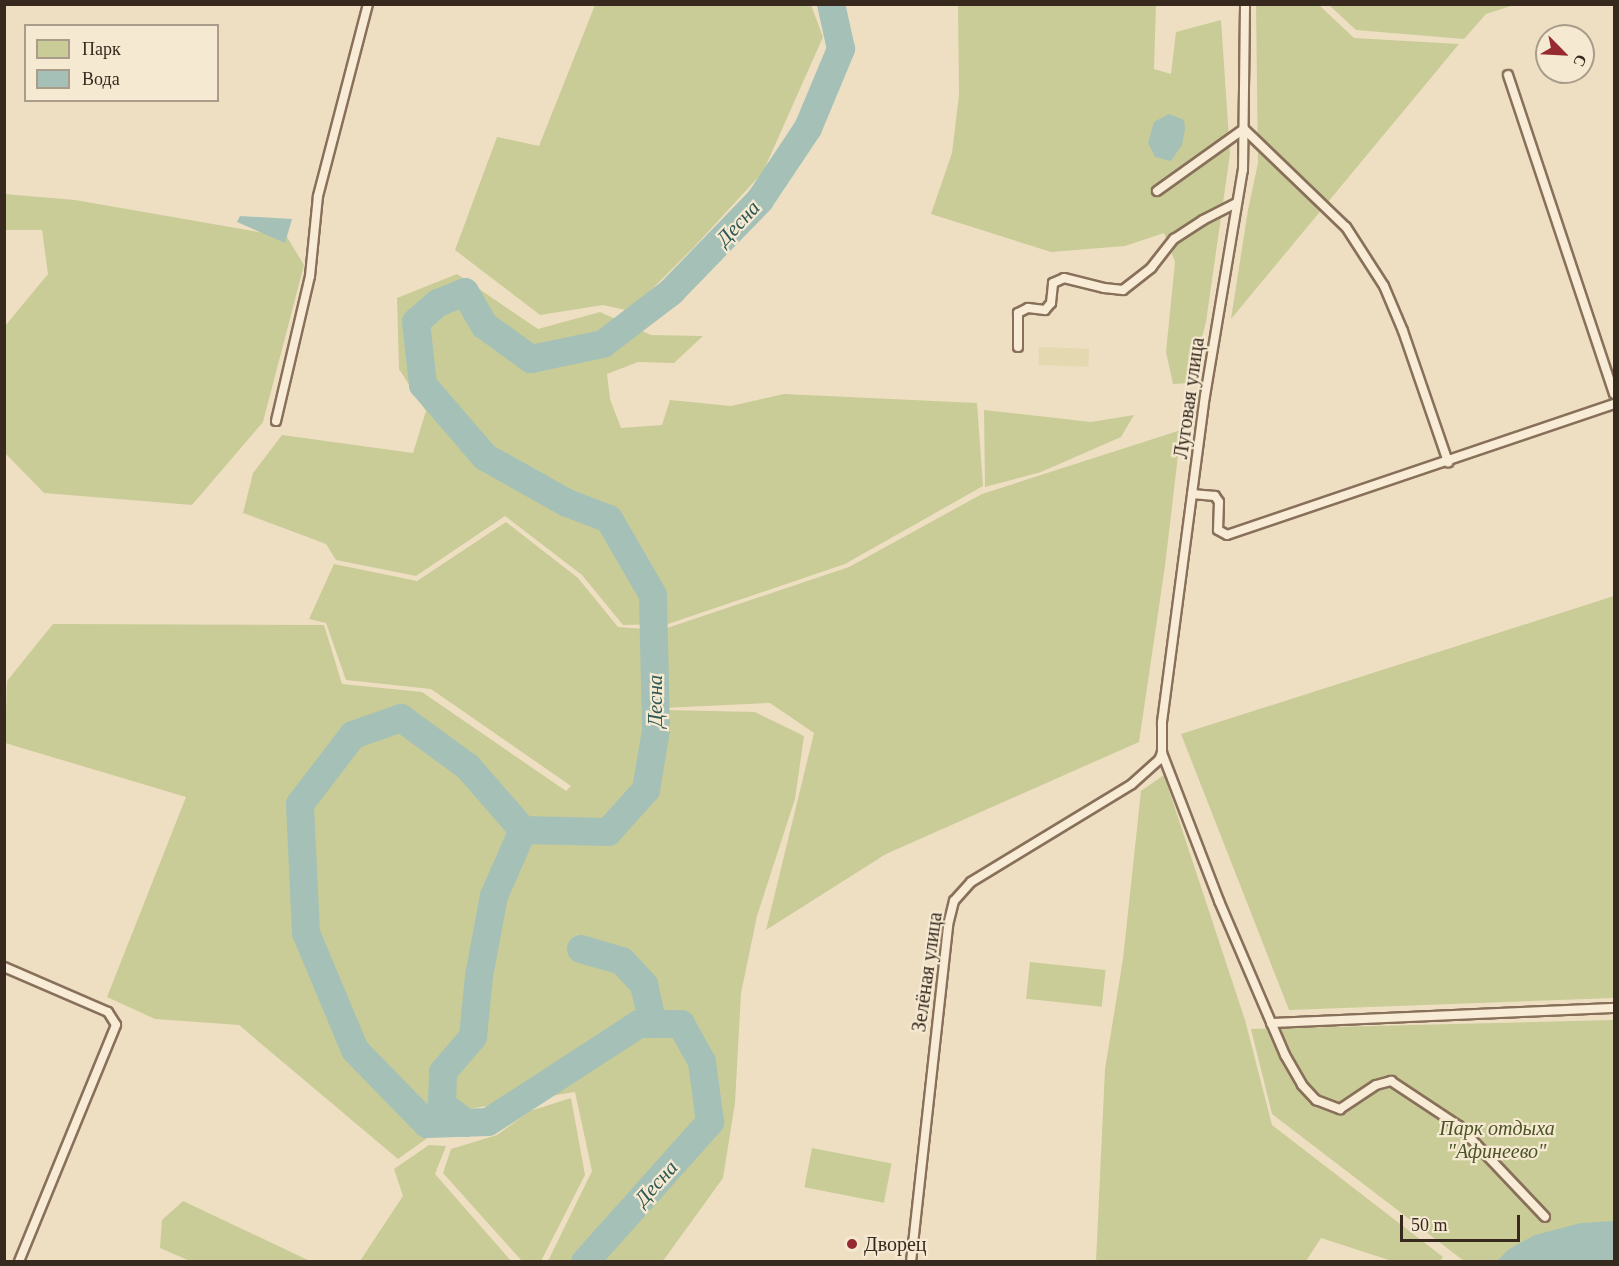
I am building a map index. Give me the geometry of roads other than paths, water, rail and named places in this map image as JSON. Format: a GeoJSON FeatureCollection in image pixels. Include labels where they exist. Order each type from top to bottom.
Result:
{"type":"FeatureCollection","features":[{"type":"Feature","properties":{"kind":"lane"},"geometry":{"type":"LineString","coordinates":[[276,422],[310,276],[318,196],[368,4]]}},
{"type":"Feature","properties":{"kind":"lane","name":"Луговая улица"},"geometry":{"type":"LineString","coordinates":[[1162,753],[1162,722],[1205,396],[1242,170],[1245,4]]}},
{"type":"Feature","properties":{"kind":"lane"},"geometry":{"type":"LineString","coordinates":[[1508,75],[1614,394]]}},
{"type":"Feature","properties":{"kind":"lane"},"geometry":{"type":"LineString","coordinates":[[1157,191],[1244,129],[1346,227],[1384,286],[1403,331],[1448,462]]}},
{"type":"Feature","properties":{"kind":"lane"},"geometry":{"type":"LineString","coordinates":[[1018,347],[1018,313],[1028,308],[1045,310],[1051,303],[1053,283],[1064,278],[1104,288],[1123,290],[1151,268],[1174,239],[1237,202]]}},
{"type":"Feature","properties":{"kind":"lane"},"geometry":{"type":"LineString","coordinates":[[1192,494],[1215,496],[1219,502],[1218,530],[1227,535],[1614,404]]}},
{"type":"Feature","properties":{"kind":"lane"},"geometry":{"type":"LineString","coordinates":[[1162,753],[1219,902],[1285,1055],[1302,1085],[1316,1100],[1341,1109],[1376,1085],[1391,1081],[1459,1126],[1545,1217]]}},
{"type":"Feature","properties":{"kind":"lane","name":"Зелёная улица"},"geometry":{"type":"LineString","coordinates":[[911,1262],[948,925],[954,901],[971,882],[1132,784],[1159,760],[1162,753]]}},
{"type":"Feature","properties":{"kind":"lane"},"geometry":{"type":"LineString","coordinates":[[4,968],[108,1012],[116,1025],[19,1262]]}},
{"type":"Feature","properties":{"kind":"lane"},"geometry":{"type":"LineString","coordinates":[[1271,1023],[1614,1008]]}},
{"type":"Feature","properties":{"kind":"water"},"geometry":{"type":"Polygon","coordinates":[[[1169,114],[1184,120],[1185,129],[1182,145],[1171,161],[1155,157],[1148,143],[1154,122],[1169,114]]]}},
{"type":"Feature","properties":{"kind":"water"},"geometry":{"type":"Polygon","coordinates":[[[240,216],[292,219],[285,243],[237,222],[240,216]]]}},
{"type":"Feature","properties":{"kind":"water"},"geometry":{"type":"Polygon","coordinates":[[[1614,1221],[1614,1261],[1497,1261],[1509,1249],[1535,1235],[1581,1223],[1614,1221]]]}},
{"type":"Feature","properties":{"kind":"waterway","name":"Десна"},"geometry":{"type":"LineString","coordinates":[[585,1262],[710,1122],[702,1062],[681,1024],[639,1024],[488,1122],[427,1124],[355,1050],[306,933],[300,804],[353,735],[401,718],[468,767],[523,830],[608,832],[646,790],[656,730],[653,595],[609,519],[567,503],[485,457],[423,385],[416,322],[438,303],[465,292],[485,326],[531,359],[603,344],[671,292],[760,200],[808,128],[841,49],[831,4]]}},
{"type":"Feature","properties":{"kind":"waterway"},"geometry":{"type":"LineString","coordinates":[[466,1123],[442,1104],[443,1072],[473,1037],[479,976],[494,896],[523,830]]}},
{"type":"Feature","properties":{"kind":"waterway","name":"Десна"},"geometry":{"type":"LineString","coordinates":[[581,949],[622,961],[644,985],[653,1024]]}},
{"type":"Feature","properties":{"kind":"place","name":"Дворец"},"geometry":{"type":"Point","coordinates":[852,1244]}},
{"type":"Feature","properties":{"kind":"park label","name":"Парк отдыха \"Афинеево\""},"geometry":{"type":"Point","coordinates":[1497,1140]}}]}
